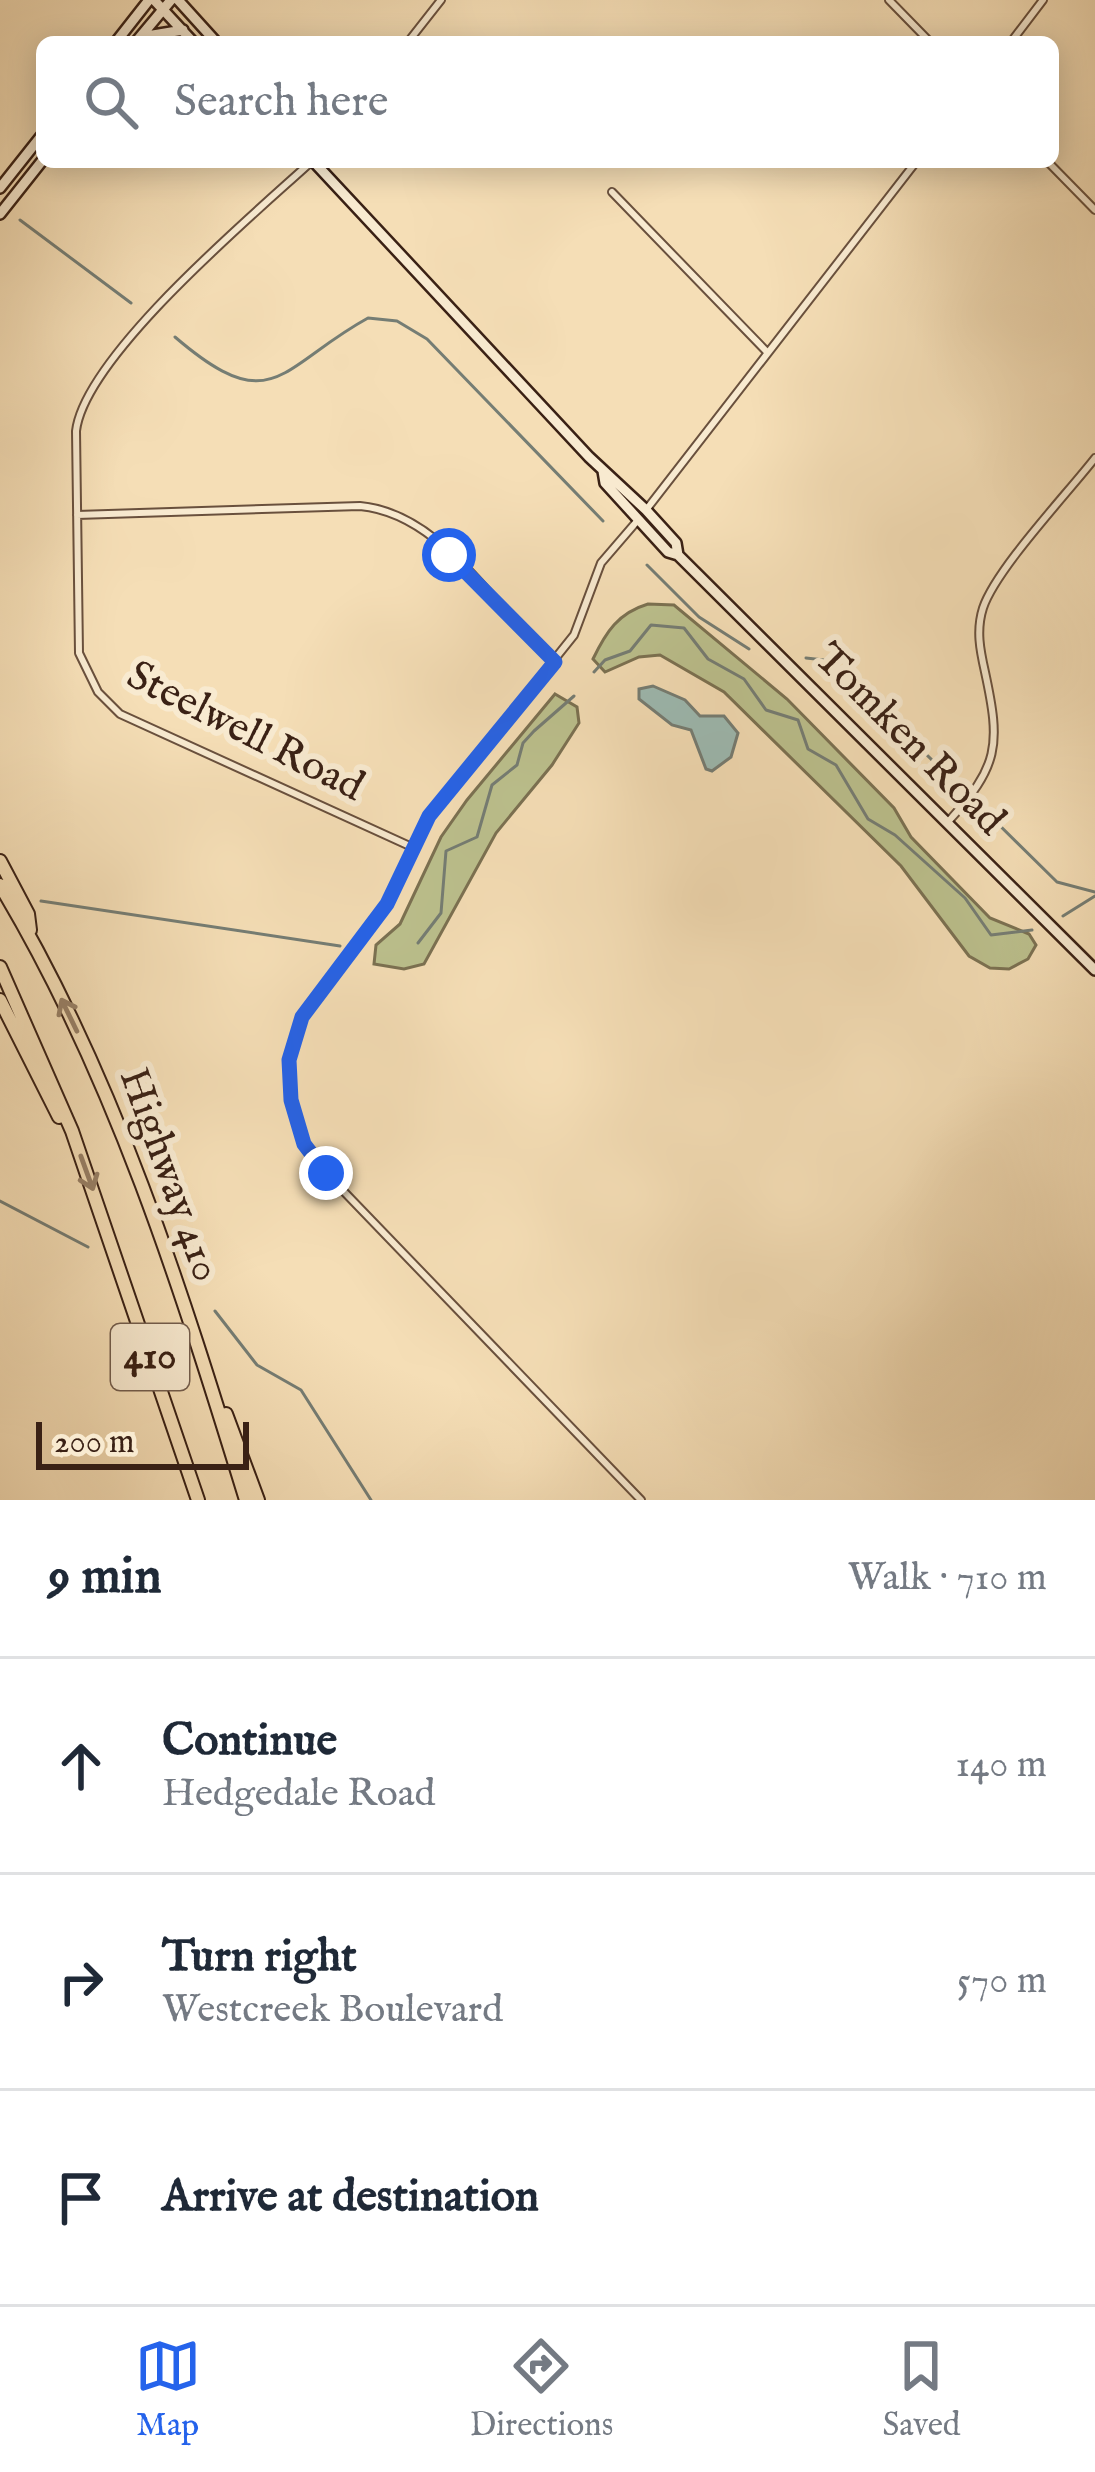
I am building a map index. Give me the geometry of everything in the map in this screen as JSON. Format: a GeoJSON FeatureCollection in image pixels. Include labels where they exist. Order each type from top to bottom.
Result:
{"type":"FeatureCollection","features":[{"type":"Feature","properties":{"kind":"highway"},"geometry":{"type":"LineString","coordinates":[[0,861],[28,914],[32,938]]}},
{"type":"Feature","properties":{"kind":"highway","name":"Highway 410"},"geometry":{"type":"LineString","coordinates":[[0,885],[32,938],[135,1160],[246,1500]]}},
{"type":"Feature","properties":{"kind":"highway","name":"Highway 410"},"geometry":{"type":"LineString","coordinates":[[0,967],[72,1130],[198,1500]]}},
{"type":"Feature","properties":{"kind":"highway"},"geometry":{"type":"LineString","coordinates":[[0,1000],[55,1113],[72,1130]]}},
{"type":"Feature","properties":{"kind":"highway"},"geometry":{"type":"LineString","coordinates":[[214,1399],[229,1419],[258,1500]]}},
{"type":"Feature","properties":{"kind":"main road"},"geometry":{"type":"LineString","coordinates":[[128,27],[134,0]]}},
{"type":"Feature","properties":{"kind":"main road"},"geometry":{"type":"LineString","coordinates":[[121,36],[152,0],[188,36]]}},
{"type":"Feature","properties":{"kind":"main road"},"geometry":{"type":"LineString","coordinates":[[140,36],[175,0],[210,36]]}},
{"type":"Feature","properties":{"kind":"main road"},"geometry":{"type":"LineString","coordinates":[[153,36],[183,30]]}},
{"type":"Feature","properties":{"kind":"main road"},"geometry":{"type":"LineString","coordinates":[[0,188],[36,143]]}},
{"type":"Feature","properties":{"kind":"main road"},"geometry":{"type":"LineString","coordinates":[[0,214],[36,168]]}},
{"type":"Feature","properties":{"kind":"main road","name":"Tomken Road"},"geometry":{"type":"LineString","coordinates":[[319,168],[603,471],[613,474],[642,514],[676,543],[679,555],[1095,970]]}},
{"type":"Feature","properties":{"kind":"street"},"geometry":{"type":"LineString","coordinates":[[413,36],[441,0]]}},
{"type":"Feature","properties":{"kind":"street"},"geometry":{"type":"LineString","coordinates":[[889,0],[924,36]]}},
{"type":"Feature","properties":{"kind":"street"},"geometry":{"type":"LineString","coordinates":[[1016,36],[1043,0]]}},
{"type":"Feature","properties":{"kind":"street","name":"Steelwell Road"},"geometry":{"type":"LineString","coordinates":[[306,168],[204,260],[91,387],[78,416],[80,653],[107,704],[414,848]]}},
{"type":"Feature","properties":{"kind":"street"},"geometry":{"type":"LineString","coordinates":[[641,1500],[326,1173],[297,1125],[288,1083],[302,1017],[387,904],[429,816],[555,662],[581,623],[602,563],[911,168]]}},
{"type":"Feature","properties":{"kind":"street"},"geometry":{"type":"LineString","coordinates":[[1054,168],[1095,210]]}},
{"type":"Feature","properties":{"kind":"street"},"geometry":{"type":"LineString","coordinates":[[612,192],[766,351]]}},
{"type":"Feature","properties":{"kind":"street"},"geometry":{"type":"LineString","coordinates":[[947,824],[988,775],[995,750],[995,718],[978,637],[985,602],[1095,458]]}},
{"type":"Feature","properties":{"kind":"street"},"geometry":{"type":"LineString","coordinates":[[77,515],[359,506],[392,512],[421,527],[555,662]]}},
{"type":"Feature","properties":{"kind":"green space"},"geometry":{"type":"Polygon","coordinates":[[[648,604],[674,605],[787,699],[894,808],[911,837],[990,918],[1029,934],[1036,945],[1028,959],[1009,969],[990,968],[969,956],[901,866],[724,692],[660,655],[639,657],[605,672],[593,659],[603,640],[621,618],[648,604]]]}},
{"type":"Feature","properties":{"kind":"green space"},"geometry":{"type":"Polygon","coordinates":[[[555,694],[577,707],[579,723],[552,765],[496,833],[424,964],[404,969],[374,964],[376,945],[400,924],[441,837],[555,694]]]}},
{"type":"Feature","properties":{"kind":"water"},"geometry":{"type":"Polygon","coordinates":[[[653,686],[685,700],[700,716],[724,716],[738,733],[731,757],[712,771],[706,769],[691,730],[672,725],[639,699],[639,689],[653,686]]]}},
{"type":"Feature","properties":{"kind":"waterway"},"geometry":{"type":"LineString","coordinates":[[20,220],[131,303]]}},
{"type":"Feature","properties":{"kind":"waterway"},"geometry":{"type":"LineString","coordinates":[[175,337],[208,362],[256,381],[294,368],[368,318],[397,321],[427,339],[603,521]]}},
{"type":"Feature","properties":{"kind":"waterway"},"geometry":{"type":"LineString","coordinates":[[647,565],[699,617],[749,649]]}},
{"type":"Feature","properties":{"kind":"waterway"},"geometry":{"type":"LineString","coordinates":[[594,672],[605,660],[630,651],[651,625],[684,628],[708,659],[744,679],[766,710],[798,720],[808,749],[836,765],[868,819],[895,835],[965,898],[991,935],[1032,930]]}},
{"type":"Feature","properties":{"kind":"waterway"},"geometry":{"type":"LineString","coordinates":[[806,658],[824,660],[841,672],[961,788]]}},
{"type":"Feature","properties":{"kind":"waterway"},"geometry":{"type":"LineString","coordinates":[[418,943],[441,913],[446,851],[477,837],[492,785],[517,765],[523,743],[534,731],[574,696]]}},
{"type":"Feature","properties":{"kind":"waterway"},"geometry":{"type":"LineString","coordinates":[[984,810],[1057,882],[1095,892]]}},
{"type":"Feature","properties":{"kind":"waterway"},"geometry":{"type":"LineString","coordinates":[[1063,916],[1095,896]]}},
{"type":"Feature","properties":{"kind":"waterway"},"geometry":{"type":"LineString","coordinates":[[41,901],[340,946]]}},
{"type":"Feature","properties":{"kind":"waterway"},"geometry":{"type":"LineString","coordinates":[[0,1201],[88,1247]]}},
{"type":"Feature","properties":{"kind":"waterway"},"geometry":{"type":"LineString","coordinates":[[215,1311],[257,1365],[301,1390],[371,1500]]}},
{"type":"Feature","properties":{"kind":"route"},"geometry":{"type":"LineString","coordinates":[[326,1173],[304,1144],[288,1083],[293,1039],[302,1017],[387,904],[429,816],[555,662],[449,555]]}}]}
